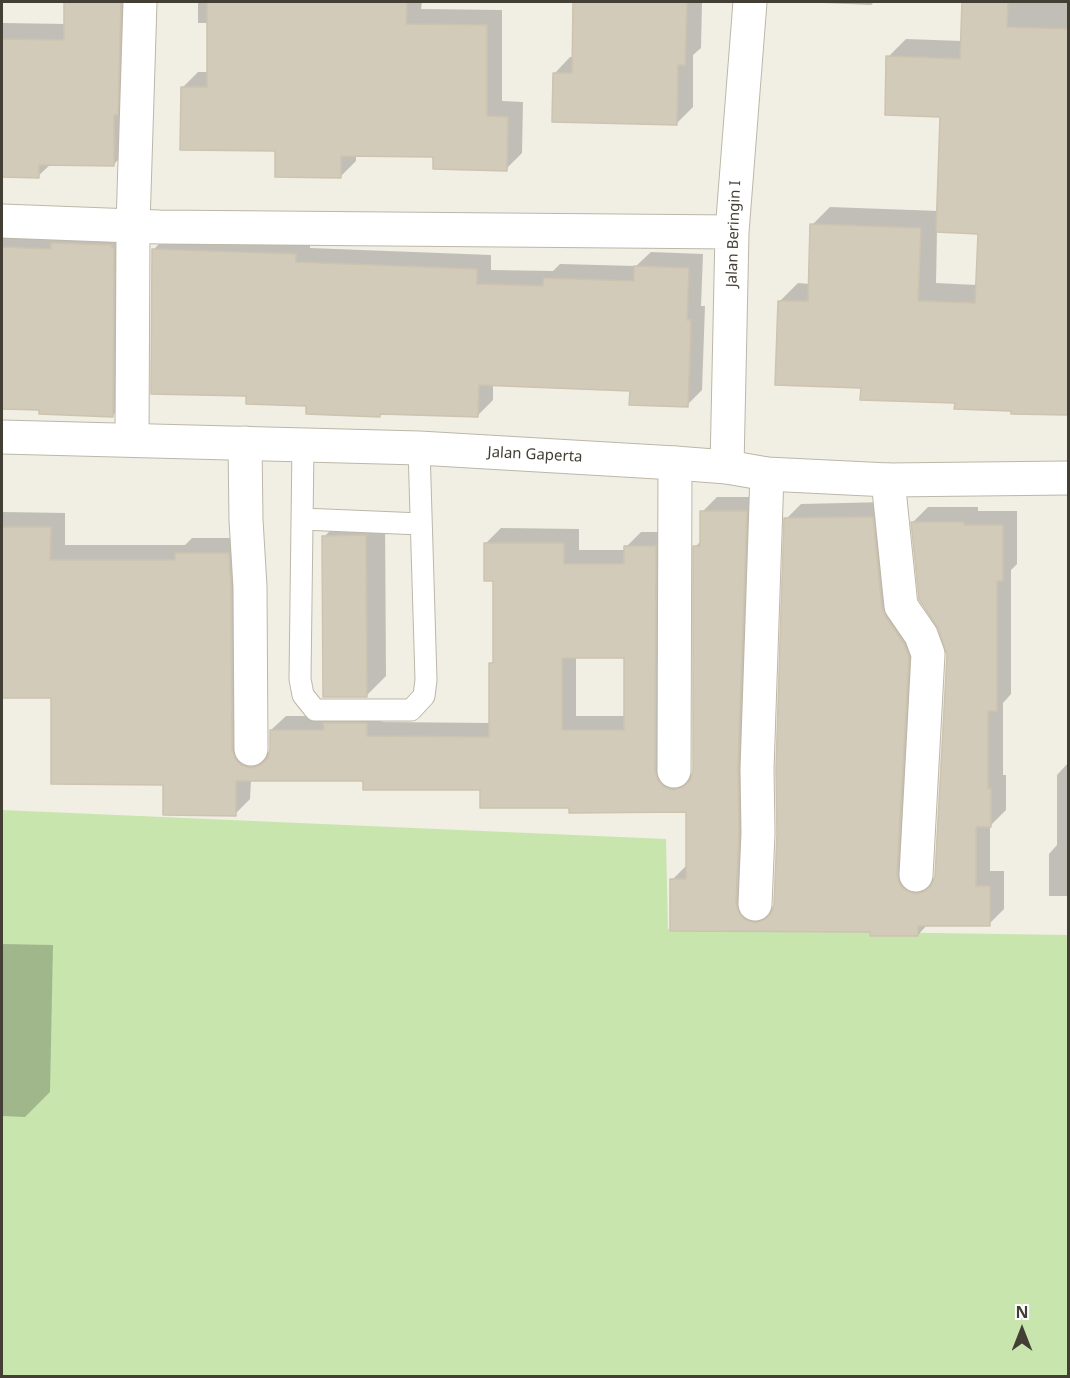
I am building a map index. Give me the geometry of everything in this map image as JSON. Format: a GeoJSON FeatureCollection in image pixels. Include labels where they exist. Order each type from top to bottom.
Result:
{"type":"FeatureCollection","features":[{"type":"Feature","properties":{"kind":"street"},"geometry":{"type":"LineString","coordinates":[[132,440],[133,225],[140,2]]}},
{"type":"Feature","properties":{"kind":"street","name":"Jalan Beringin I"},"geometry":{"type":"LineString","coordinates":[[727,467],[732,232],[750,2]]}},
{"type":"Feature","properties":{"kind":"street"},"geometry":{"type":"LineString","coordinates":[[2,221],[133,225],[732,232]]}},
{"type":"Feature","properties":{"kind":"street","name":"Jalan Gaperta"},"geometry":{"type":"LineString","coordinates":[[2,437],[419,448],[675,463],[727,467],[767,474],[888,480],[1068,478]]}},
{"type":"Feature","properties":{"kind":"street"},"geometry":{"type":"LineString","coordinates":[[245,443],[250,587],[251,748]]}},
{"type":"Feature","properties":{"kind":"street"},"geometry":{"type":"LineString","coordinates":[[674,771],[675,463]]}},
{"type":"Feature","properties":{"kind":"street"},"geometry":{"type":"LineString","coordinates":[[755,904],[767,474]]}},
{"type":"Feature","properties":{"kind":"street"},"geometry":{"type":"LineString","coordinates":[[888,480],[901,606],[921,635],[928,654],[916,875]]}},
{"type":"Feature","properties":{"kind":"lane"},"geometry":{"type":"LineString","coordinates":[[303,445],[300,679],[303,695],[315,710],[411,710],[424,696],[426,680],[419,448]]}},
{"type":"Feature","properties":{"kind":"lane"},"geometry":{"type":"LineString","coordinates":[[302,519],[421,524]]}},
{"type":"Feature","properties":{"kind":"green space"},"geometry":{"type":"Polygon","coordinates":[[[2,810],[666,839],[668,929],[1068,935],[1068,1376],[2,1376],[2,810]]]}},
{"type":"Feature","properties":{"kind":"building"},"geometry":{"type":"Polygon","coordinates":[[[64,2],[121,2],[118,115],[114,115],[114,166],[39,165],[39,178],[2,177],[2,39],[64,40],[64,2]]]}},
{"type":"Feature","properties":{"kind":"building"},"geometry":{"type":"Polygon","coordinates":[[[207,2],[407,2],[406,24],[487,25],[487,116],[508,117],[507,171],[433,169],[433,157],[341,156],[341,178],[275,177],[275,151],[180,150],[181,87],[207,87],[207,2]]]}},
{"type":"Feature","properties":{"kind":"building"},"geometry":{"type":"Polygon","coordinates":[[[573,2],[687,2],[685,65],[678,65],[677,125],[552,122],[553,73],[572,73],[573,2]]]}},
{"type":"Feature","properties":{"kind":"building"},"geometry":{"type":"Polygon","coordinates":[[[962,2],[1008,2],[1007,27],[1068,29],[1068,415],[1011,414],[1011,411],[954,409],[955,403],[860,400],[861,388],[775,385],[778,301],[808,301],[810,224],[921,228],[918,301],[975,303],[978,234],[936,232],[940,117],[885,115],[886,56],[960,59],[962,2]]]}},
{"type":"Feature","properties":{"kind":"building"},"geometry":{"type":"Polygon","coordinates":[[[51,243],[112,245],[114,248],[113,417],[39,414],[39,410],[2,409],[2,247],[51,249],[51,243]]]}},
{"type":"Feature","properties":{"kind":"building"},"geometry":{"type":"Polygon","coordinates":[[[152,249],[296,254],[296,262],[477,269],[477,284],[543,286],[544,278],[634,281],[634,266],[689,268],[687,320],[691,320],[688,407],[629,405],[630,391],[479,385],[478,417],[380,414],[380,417],[306,414],[306,406],[246,404],[246,396],[151,394],[152,249]]]}},
{"type":"Feature","properties":{"kind":"building"},"geometry":{"type":"Polygon","coordinates":[[[700,511],[747,511],[736,903],[744,919],[754,923],[764,920],[771,914],[774,905],[784,518],[873,517],[882,608],[904,644],[909,657],[897,874],[899,883],[905,890],[916,894],[924,892],[931,886],[935,876],[947,655],[938,628],[919,599],[911,522],[1003,525],[1003,581],[997,581],[997,711],[988,711],[988,789],[991,789],[991,827],[976,827],[976,886],[990,886],[990,926],[918,926],[918,936],[870,936],[870,932],[670,931],[670,879],[686,879],[686,812],[569,813],[569,808],[480,808],[480,790],[363,790],[363,781],[236,781],[236,816],[163,815],[163,785],[51,784],[51,698],[2,698],[2,527],[51,527],[50,560],[175,560],[175,553],[229,553],[232,749],[235,759],[241,765],[251,768],[261,765],[268,758],[270,730],[324,730],[323,723],[367,723],[367,736],[489,737],[489,663],[493,663],[493,581],[484,581],[484,543],[564,543],[564,564],[624,564],[624,546],[656,546],[655,771],[664,787],[673,790],[683,787],[690,781],[693,771],[693,546],[700,546],[700,511]],[[562,658],[562,730],[624,730],[624,658],[562,658]]]}},
{"type":"Feature","properties":{"kind":"building"},"geometry":{"type":"Polygon","coordinates":[[[366,535],[367,697],[323,697],[322,536],[366,535]]]}}]}
